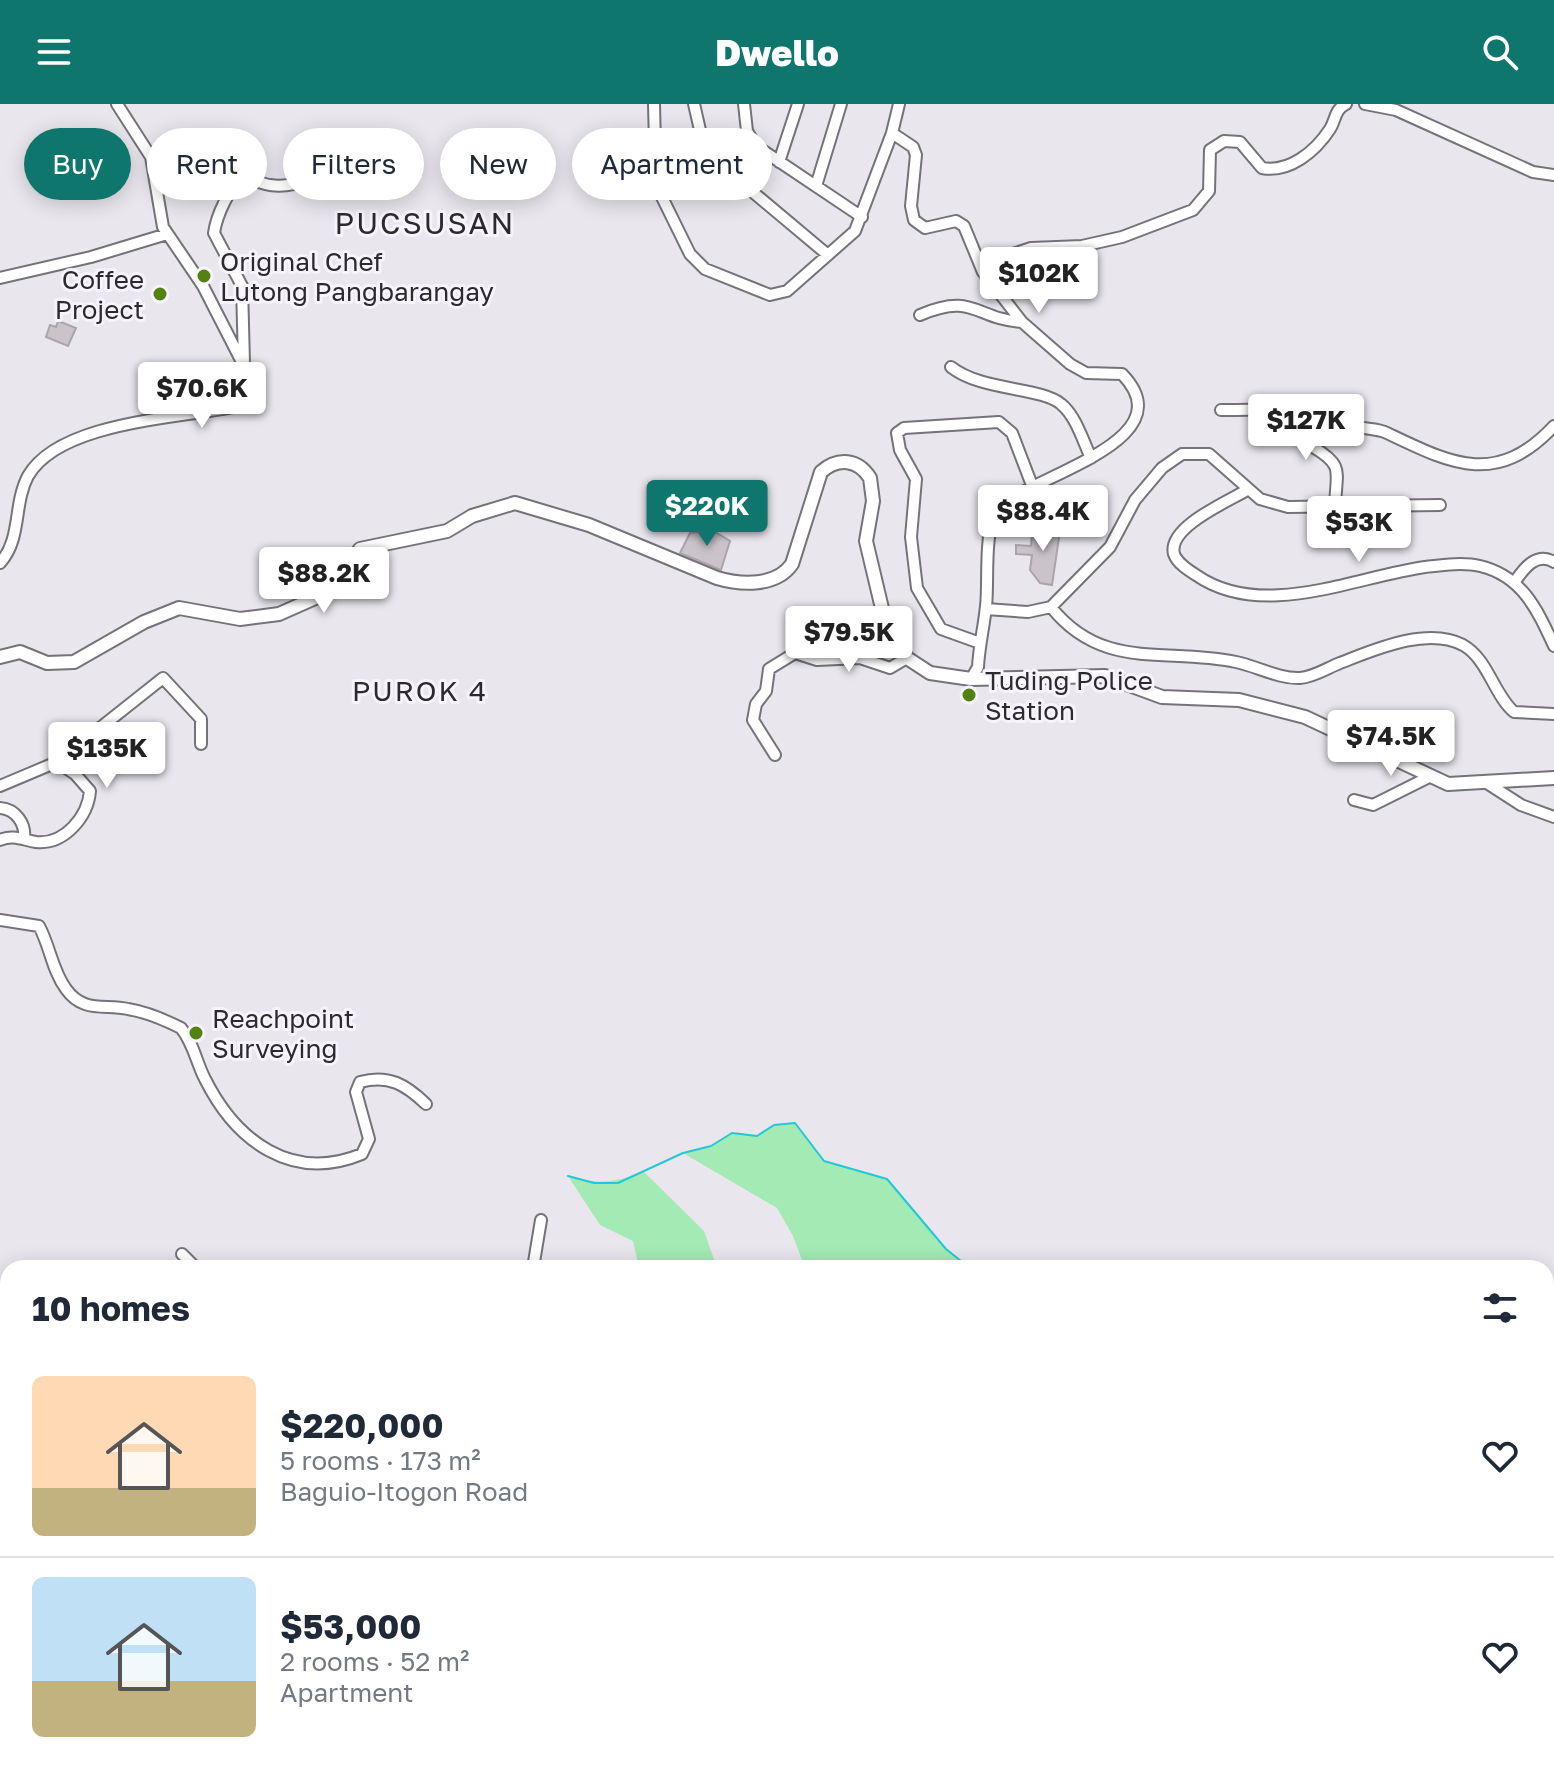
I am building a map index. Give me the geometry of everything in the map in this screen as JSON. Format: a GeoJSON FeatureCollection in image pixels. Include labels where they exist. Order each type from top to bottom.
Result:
{"type":"FeatureCollection","features":[{"type":"Feature","properties":{"kind":"main road"},"geometry":{"type":"LineString","coordinates":[[0,657],[20,652],[47,663],[74,662],[144,622],[179,608],[240,619],[279,614],[331,591],[360,549],[447,531],[472,516],[502,505],[525,506],[589,525],[733,583],[772,579],[782,575],[792,564],[821,472],[832,464],[854,463],[870,478],[873,501],[867,552],[885,621],[907,658],[943,677],[1105,676],[1162,697],[1239,700],[1305,717],[1429,777],[1462,786],[1554,778]]}},
{"type":"Feature","properties":{"kind":"street"},"geometry":{"type":"LineString","coordinates":[[117,104],[151,157],[157,179],[159,212],[167,234],[203,286],[244,366]]}},
{"type":"Feature","properties":{"kind":"street"},"geometry":{"type":"LineString","coordinates":[[654,104],[653,143],[658,193],[697,263],[763,294],[779,295],[847,241],[862,217],[899,104]]}},
{"type":"Feature","properties":{"kind":"street"},"geometry":{"type":"LineString","coordinates":[[694,104],[705,152],[828,255]]}},
{"type":"Feature","properties":{"kind":"street"},"geometry":{"type":"LineString","coordinates":[[744,104],[751,140],[862,217]]}},
{"type":"Feature","properties":{"kind":"street"},"geometry":{"type":"LineString","coordinates":[[779,162],[798,104]]}},
{"type":"Feature","properties":{"kind":"street"},"geometry":{"type":"LineString","coordinates":[[816,186],[841,104]]}},
{"type":"Feature","properties":{"kind":"street"},"geometry":{"type":"LineString","coordinates":[[983,272],[1010,255],[1031,248],[1082,246],[1122,237],[1193,210],[1209,191],[1210,150],[1224,141],[1240,142],[1262,168],[1284,168],[1295,163],[1328,132],[1339,107],[1346,104]]}},
{"type":"Feature","properties":{"kind":"street"},"geometry":{"type":"LineString","coordinates":[[1365,104],[1409,116],[1533,172],[1554,175]]}},
{"type":"Feature","properties":{"kind":"street"},"geometry":{"type":"LineString","coordinates":[[892,133],[913,147],[916,155],[911,206],[914,220],[925,228],[956,221],[964,226],[983,272],[1022,322],[1077,369],[1091,373],[1116,372],[1127,379],[1135,398],[1132,426],[1091,458],[1007,502],[993,520],[978,675]]}},
{"type":"Feature","properties":{"kind":"street"},"geometry":{"type":"LineString","coordinates":[[0,563],[10,552],[24,485],[38,463],[50,453],[67,443],[101,432],[234,407],[244,399],[247,386],[242,286],[214,233],[236,186],[247,180],[283,185]]}},
{"type":"Feature","properties":{"kind":"street"},"geometry":{"type":"LineString","coordinates":[[0,278],[91,257],[167,234]]}},
{"type":"Feature","properties":{"kind":"street"},"geometry":{"type":"LineString","coordinates":[[920,315],[947,304],[960,304],[1022,322]]}},
{"type":"Feature","properties":{"kind":"street"},"geometry":{"type":"LineString","coordinates":[[951,367],[960,374],[999,387],[1060,402],[1069,413],[1091,458]]}},
{"type":"Feature","properties":{"kind":"street"},"geometry":{"type":"LineString","coordinates":[[1221,410],[1342,413],[1359,427],[1380,430],[1421,452],[1472,466],[1523,451],[1554,426]]}},
{"type":"Feature","properties":{"kind":"street"},"geometry":{"type":"LineString","coordinates":[[1309,412],[1313,447],[1332,457],[1336,464],[1335,507]]}},
{"type":"Feature","properties":{"kind":"street"},"geometry":{"type":"LineString","coordinates":[[980,643],[941,629],[917,588],[911,537],[916,479],[900,450],[897,433],[904,428],[999,422],[1012,433],[1033,488]]}},
{"type":"Feature","properties":{"kind":"street"},"geometry":{"type":"LineString","coordinates":[[986,609],[1028,612],[1051,607],[1100,558],[1135,500],[1176,457],[1209,454],[1221,461],[1247,490],[1260,499],[1288,507],[1440,505]]}},
{"type":"Feature","properties":{"kind":"street"},"geometry":{"type":"LineString","coordinates":[[1247,490],[1184,528],[1173,550],[1178,561],[1222,590],[1292,594],[1443,565],[1475,564],[1516,580],[1536,607],[1554,646]]}},
{"type":"Feature","properties":{"kind":"street"},"geometry":{"type":"LineString","coordinates":[[1516,580],[1532,561],[1545,558],[1554,562]]}},
{"type":"Feature","properties":{"kind":"street"},"geometry":{"type":"LineString","coordinates":[[1051,607],[1076,632],[1111,649],[1155,657],[1233,661],[1299,678],[1388,646],[1417,639],[1443,639],[1464,646],[1514,712],[1554,714]]}},
{"type":"Feature","properties":{"kind":"street"},"geometry":{"type":"LineString","coordinates":[[775,755],[753,720],[756,704],[766,691],[769,669],[775,662],[795,653],[817,660],[860,658],[890,668],[907,658]]}},
{"type":"Feature","properties":{"kind":"street"},"geometry":{"type":"LineString","coordinates":[[0,786],[57,762],[163,678],[201,719],[201,744]]}},
{"type":"Feature","properties":{"kind":"street"},"geometry":{"type":"LineString","coordinates":[[0,840],[15,836],[35,842],[55,839],[82,820],[90,791],[75,774],[57,762]]}},
{"type":"Feature","properties":{"kind":"street"},"geometry":{"type":"LineString","coordinates":[[1354,800],[1373,805],[1429,777]]}},
{"type":"Feature","properties":{"kind":"street"},"geometry":{"type":"LineString","coordinates":[[1487,783],[1521,805],[1554,817]]}},
{"type":"Feature","properties":{"kind":"street"},"geometry":{"type":"LineString","coordinates":[[0,808],[16,815],[22,824],[24,839]]}},
{"type":"Feature","properties":{"kind":"street"},"geometry":{"type":"LineString","coordinates":[[0,920],[39,926],[53,966],[76,1000],[91,1008],[127,1008],[146,1013],[181,1028],[219,1102],[246,1135],[270,1153],[314,1165],[362,1154],[369,1139],[356,1092],[360,1082],[391,1079],[407,1086],[426,1104]]}},
{"type":"Feature","properties":{"kind":"street"},"geometry":{"type":"LineString","coordinates":[[534,1260],[541,1220]]}},
{"type":"Feature","properties":{"kind":"street"},"geometry":{"type":"LineString","coordinates":[[182,1254],[188,1260]]}},
{"type":"Feature","properties":{"kind":"green space"},"geometry":{"type":"Polygon","coordinates":[[[795,1123],[824,1161],[887,1179],[946,1249],[960,1260],[802,1260],[777,1208],[683,1153],[711,1146],[732,1133],[757,1136],[774,1125],[795,1123]]]}},
{"type":"Feature","properties":{"kind":"green space"},"geometry":{"type":"Polygon","coordinates":[[[643,1171],[704,1231],[714,1260],[637,1260],[633,1241],[600,1225],[568,1176],[606,1181],[643,1171]]]}},
{"type":"Feature","properties":{"kind":"building"},"geometry":{"type":"Polygon","coordinates":[[[58,321],[76,328],[68,346],[46,337],[50,325],[56,327],[58,321]]]}},
{"type":"Feature","properties":{"kind":"building"},"geometry":{"type":"Polygon","coordinates":[[[1053,523],[1061,524],[1052,585],[1040,583],[1030,570],[1032,555],[1016,554],[1016,545],[1031,546],[1032,534],[1053,523]]]}},
{"type":"Feature","properties":{"kind":"building"},"geometry":{"type":"Polygon","coordinates":[[[712,530],[730,541],[721,570],[680,553],[690,533],[712,530]]]}},
{"type":"Feature","properties":{"kind":"waterway"},"geometry":{"type":"LineString","coordinates":[[568,1176],[594,1183],[618,1183],[683,1153],[711,1146],[732,1133],[757,1136],[774,1125],[795,1123],[824,1161],[887,1179],[946,1249],[960,1260]]}},
{"type":"Feature","properties":{"kind":"place","name":"Original Chef Lutong Pangbarangay"},"geometry":{"type":"Point","coordinates":[204,276]}},
{"type":"Feature","properties":{"kind":"place","name":"Coffee Project"},"geometry":{"type":"Point","coordinates":[160,294]}},
{"type":"Feature","properties":{"kind":"place","name":"Tuding Police Station"},"geometry":{"type":"Point","coordinates":[969,695]}},
{"type":"Feature","properties":{"kind":"place","name":"Reachpoint Surveying"},"geometry":{"type":"Point","coordinates":[196,1033]}},
{"type":"Feature","properties":{"kind":"district","name":"PUCSUSAN"},"geometry":{"type":"Point","coordinates":[425,223]}},
{"type":"Feature","properties":{"kind":"district","name":"PUROK 4"},"geometry":{"type":"Point","coordinates":[420,690]}}]}
